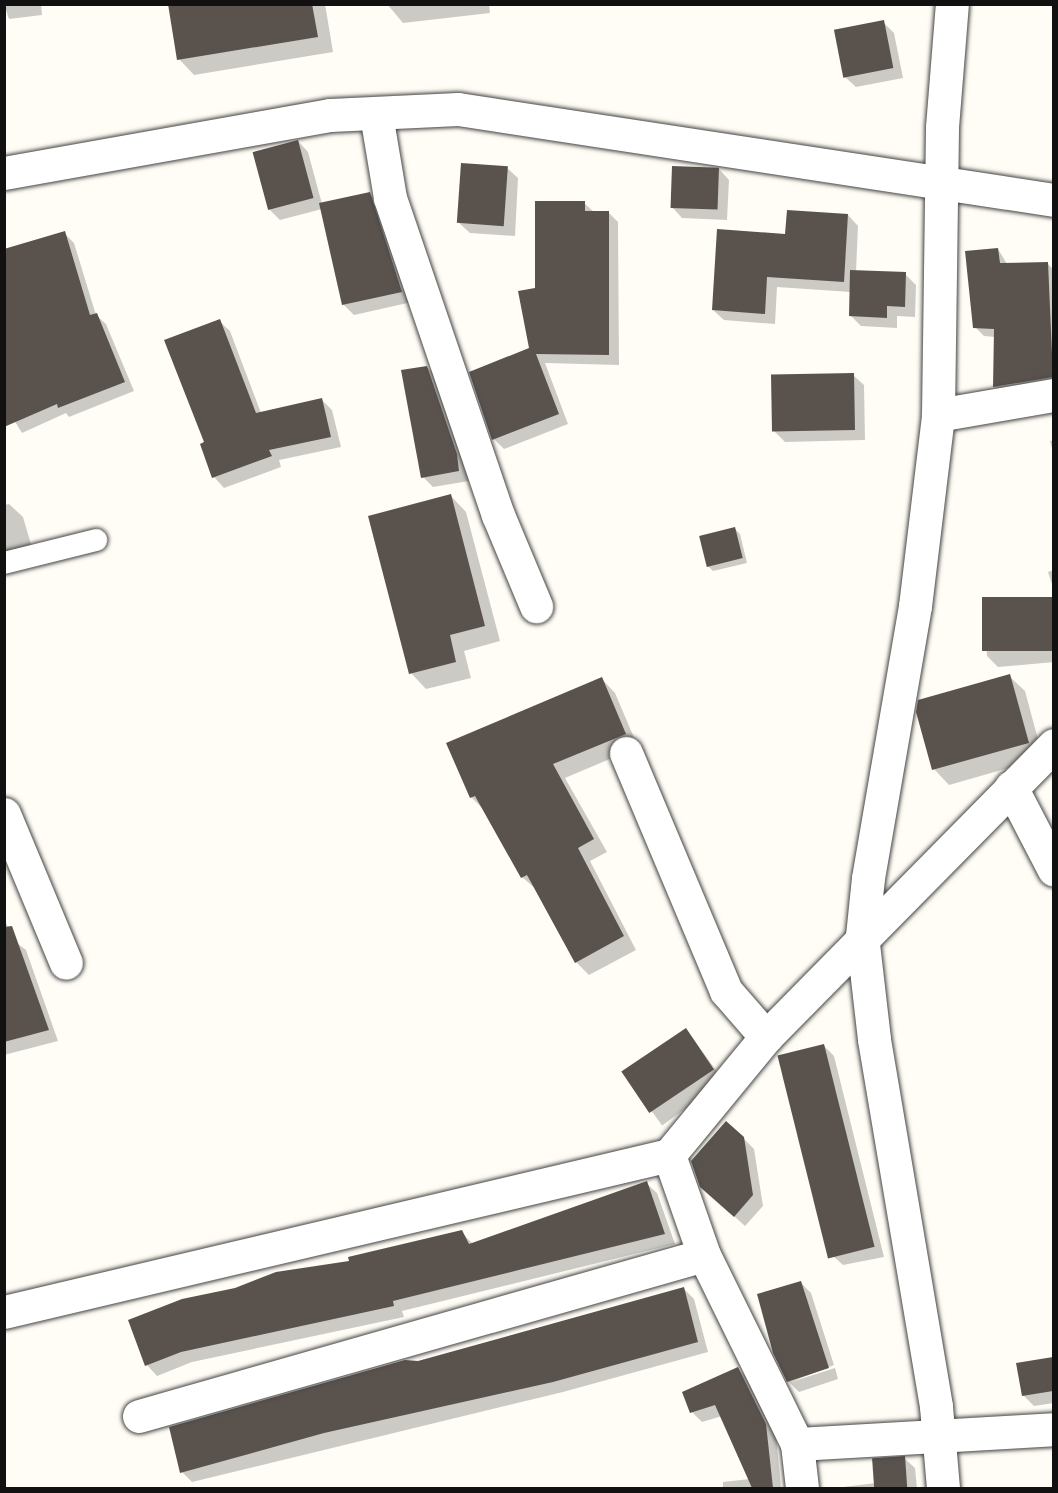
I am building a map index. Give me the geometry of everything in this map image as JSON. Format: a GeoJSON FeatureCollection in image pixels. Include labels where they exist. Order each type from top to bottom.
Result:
{"type":"FeatureCollection","features":[{"type":"Feature","properties":{"kind":"street"},"geometry":{"type":"LineString","coordinates":[[943,1488],[940,1433],[874,1039],[862,936],[868,878],[915,606],[938,415],[942,127],[952,4]]}},
{"type":"Feature","properties":{"kind":"street"},"geometry":{"type":"LineString","coordinates":[[4,173],[330,115],[458,109],[1053,200]]}},
{"type":"Feature","properties":{"kind":"street"},"geometry":{"type":"LineString","coordinates":[[376,114],[390,198],[498,515],[536,606]]}},
{"type":"Feature","properties":{"kind":"street"},"geometry":{"type":"LineString","coordinates":[[938,415],[1053,395]]}},
{"type":"Feature","properties":{"kind":"street"},"geometry":{"type":"LineString","coordinates":[[4,1312],[669,1155],[766,1037],[862,936],[1053,745]]}},
{"type":"Feature","properties":{"kind":"street"},"geometry":{"type":"LineString","coordinates":[[626,753],[726,991],[766,1037]]}},
{"type":"Feature","properties":{"kind":"street"},"geometry":{"type":"LineString","coordinates":[[1011,787],[1053,870]]}},
{"type":"Feature","properties":{"kind":"street"},"geometry":{"type":"LineString","coordinates":[[4,814],[66,963]]}},
{"type":"Feature","properties":{"kind":"street"},"geometry":{"type":"LineString","coordinates":[[669,1155],[704,1255],[797,1444],[801,1488]]}},
{"type":"Feature","properties":{"kind":"street"},"geometry":{"type":"LineString","coordinates":[[139,1416],[704,1255]]}},
{"type":"Feature","properties":{"kind":"street"},"geometry":{"type":"LineString","coordinates":[[797,1444],[940,1433],[1023,1433],[1053,1428]]}},
{"type":"Feature","properties":{"kind":"lane"},"geometry":{"type":"LineString","coordinates":[[4,563],[96,540]]}},
{"type":"Feature","properties":{"kind":"building"},"geometry":{"type":"Polygon","coordinates":[[[168,4],[312,4],[318,37],[177,60],[168,4]]]}},
{"type":"Feature","properties":{"kind":"building"},"geometry":{"type":"Polygon","coordinates":[[[884,20],[893,68],[843,78],[834,30],[884,20]]]}},
{"type":"Feature","properties":{"kind":"building"},"geometry":{"type":"Polygon","coordinates":[[[298,140],[314,198],[268,210],[253,152],[298,140]]]}},
{"type":"Feature","properties":{"kind":"building"},"geometry":{"type":"Polygon","coordinates":[[[461,163],[508,166],[504,226],[457,223],[461,163]]]}},
{"type":"Feature","properties":{"kind":"building"},"geometry":{"type":"Polygon","coordinates":[[[672,166],[719,168],[718,210],[671,208],[672,166]]]}},
{"type":"Feature","properties":{"kind":"building"},"geometry":{"type":"Polygon","coordinates":[[[370,192],[402,292],[342,305],[319,203],[370,192]]]}},
{"type":"Feature","properties":{"kind":"building"},"geometry":{"type":"Polygon","coordinates":[[[535,201],[585,201],[585,211],[609,211],[609,355],[536,354],[559,414],[492,440],[469,372],[529,348],[518,291],[535,288],[535,201]]]}},
{"type":"Feature","properties":{"kind":"building"},"geometry":{"type":"Polygon","coordinates":[[[787,210],[848,214],[844,282],[767,277],[765,314],[712,310],[717,229],[785,234],[787,210]]]}},
{"type":"Feature","properties":{"kind":"building"},"geometry":{"type":"Polygon","coordinates":[[[65,231],[90,315],[97,313],[125,382],[58,408],[57,404],[4,427],[4,249],[65,231]]]}},
{"type":"Feature","properties":{"kind":"building"},"geometry":{"type":"Polygon","coordinates":[[[998,248],[1000,263],[1048,262],[1053,377],[993,387],[994,329],[973,328],[965,251],[998,248]]]}},
{"type":"Feature","properties":{"kind":"building"},"geometry":{"type":"Polygon","coordinates":[[[850,270],[906,272],[905,307],[887,306],[887,318],[849,316],[850,270]]]}},
{"type":"Feature","properties":{"kind":"building"},"geometry":{"type":"Polygon","coordinates":[[[220,319],[256,413],[322,398],[331,437],[269,450],[272,456],[212,478],[200,444],[204,442],[164,340],[220,319]]]}},
{"type":"Feature","properties":{"kind":"building"},"geometry":{"type":"Polygon","coordinates":[[[427,366],[457,454],[459,471],[421,478],[401,370],[427,366]]]}},
{"type":"Feature","properties":{"kind":"building"},"geometry":{"type":"Polygon","coordinates":[[[854,373],[855,430],[772,431],[771,374],[854,373]]]}},
{"type":"Feature","properties":{"kind":"building"},"geometry":{"type":"Polygon","coordinates":[[[451,494],[485,626],[450,635],[456,662],[409,674],[368,516],[451,494]]]}},
{"type":"Feature","properties":{"kind":"building"},"geometry":{"type":"Polygon","coordinates":[[[735,527],[743,558],[707,567],[699,536],[735,527]]]}},
{"type":"Feature","properties":{"kind":"building"},"geometry":{"type":"Polygon","coordinates":[[[982,597],[1053,597],[1053,651],[982,651],[982,597]]]}},
{"type":"Feature","properties":{"kind":"building"},"geometry":{"type":"Polygon","coordinates":[[[1010,674],[1029,743],[932,770],[916,712],[918,700],[1010,674]]]}},
{"type":"Feature","properties":{"kind":"building"},"geometry":{"type":"Polygon","coordinates":[[[602,677],[626,734],[553,764],[594,839],[578,848],[624,936],[575,963],[527,875],[521,878],[475,796],[470,798],[446,743],[602,677]]]}},
{"type":"Feature","properties":{"kind":"building"},"geometry":{"type":"Polygon","coordinates":[[[12,926],[49,1030],[4,1042],[4,927],[12,926]]]}},
{"type":"Feature","properties":{"kind":"building"},"geometry":{"type":"Polygon","coordinates":[[[686,1028],[714,1069],[649,1113],[621,1072],[686,1028]]]}},
{"type":"Feature","properties":{"kind":"building"},"geometry":{"type":"Polygon","coordinates":[[[824,1044],[875,1247],[828,1258],[777,1056],[824,1044]]]}},
{"type":"Feature","properties":{"kind":"building"},"geometry":{"type":"Polygon","coordinates":[[[726,1121],[744,1137],[753,1195],[734,1217],[700,1187],[691,1161],[726,1121]]]}},
{"type":"Feature","properties":{"kind":"building"},"geometry":{"type":"Polygon","coordinates":[[[647,1181],[665,1234],[393,1301],[394,1306],[181,1352],[145,1366],[128,1320],[182,1299],[235,1288],[276,1272],[349,1261],[348,1257],[462,1230],[469,1244],[647,1181]]]}},
{"type":"Feature","properties":{"kind":"building"},"geometry":{"type":"Polygon","coordinates":[[[801,1281],[829,1368],[787,1382],[773,1353],[757,1294],[801,1281]]]}},
{"type":"Feature","properties":{"kind":"building"},"geometry":{"type":"Polygon","coordinates":[[[684,1287],[698,1342],[553,1382],[324,1433],[180,1473],[169,1427],[405,1360],[418,1361],[684,1287]]]}},
{"type":"Feature","properties":{"kind":"building"},"geometry":{"type":"Polygon","coordinates":[[[1053,1357],[1053,1391],[1022,1396],[1016,1363],[1053,1357]]]}},
{"type":"Feature","properties":{"kind":"building"},"geometry":{"type":"Polygon","coordinates":[[[738,1367],[766,1424],[773,1488],[752,1488],[715,1405],[690,1413],[682,1392],[738,1367]]]}},
{"type":"Feature","properties":{"kind":"building"},"geometry":{"type":"Polygon","coordinates":[[[905,1456],[907,1488],[874,1488],[872,1458],[905,1456]]]}}]}
